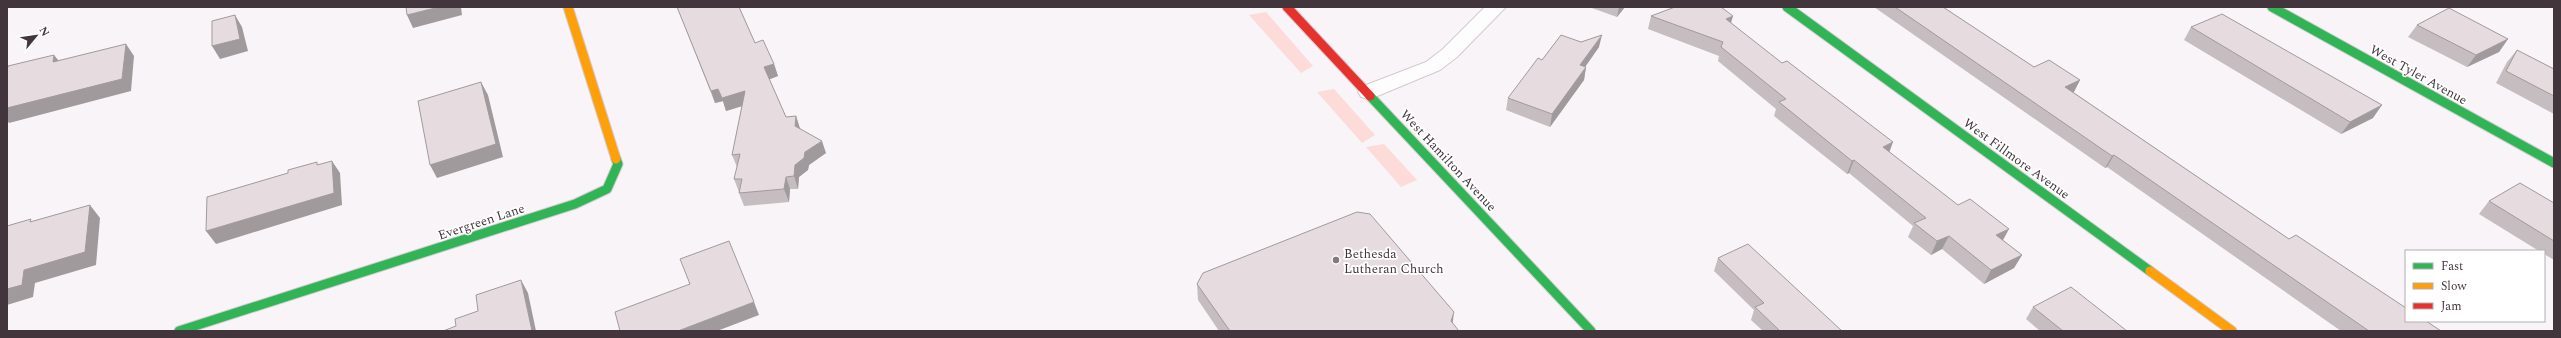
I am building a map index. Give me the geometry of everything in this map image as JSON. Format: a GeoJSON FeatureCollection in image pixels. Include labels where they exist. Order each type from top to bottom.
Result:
{"type":"FeatureCollection","features":[{"type":"Feature","properties":{"kind":"street","name":"Evergreen Lane"},"geometry":{"type":"LineString","coordinates":[[179,331],[575,204],[606,189],[618,164],[568,7]]}},
{"type":"Feature","properties":{"kind":"street","name":"West Hamilton Avenue"},"geometry":{"type":"LineString","coordinates":[[1287,7],[1591,331]]}},
{"type":"Feature","properties":{"kind":"street"},"geometry":{"type":"LineString","coordinates":[[1368,92],[1433,66],[1450,53],[1496,7]]}},
{"type":"Feature","properties":{"kind":"street","name":"West Fillmore Avenue"},"geometry":{"type":"LineString","coordinates":[[1787,7],[2232,331]]}},
{"type":"Feature","properties":{"kind":"street","name":"West Tyler Avenue"},"geometry":{"type":"LineString","coordinates":[[2272,7],[2554,163]]}},
{"type":"Feature","properties":{"kind":"shaded area"},"geometry":{"type":"Polygon","coordinates":[[[1266,12],[1313,66],[1301,73],[1249,15],[1266,12]]]}},
{"type":"Feature","properties":{"kind":"shaded area"},"geometry":{"type":"Polygon","coordinates":[[[1334,89],[1375,135],[1362,143],[1317,92],[1334,89]]]}},
{"type":"Feature","properties":{"kind":"shaded area"},"geometry":{"type":"Polygon","coordinates":[[[1384,144],[1417,180],[1401,187],[1366,147],[1384,144]]]}},
{"type":"Feature","properties":{"kind":"building"},"geometry":{"type":"Polygon","coordinates":[[[406,7],[439,7],[407,15],[406,7]]]}},
{"type":"Feature","properties":{"kind":"building"},"geometry":{"type":"Polygon","coordinates":[[[677,7],[739,7],[755,43],[763,40],[774,64],[764,67],[786,117],[796,116],[795,126],[822,141],[805,152],[804,158],[795,165],[794,176],[786,177],[784,189],[739,193],[742,179],[734,179],[740,154],[732,155],[745,91],[722,98],[718,89],[711,91],[677,7]]]}},
{"type":"Feature","properties":{"kind":"building"},"geometry":{"type":"Polygon","coordinates":[[[1675,7],[1721,7],[1733,16],[1726,19],[1782,63],[1787,61],[1893,142],[1883,147],[1958,205],[1970,199],[2009,229],[1996,235],[2022,255],[1991,270],[1949,236],[1937,241],[1914,223],[1926,218],[1779,102],[1786,99],[1721,47],[1723,42],[1651,16],[1675,7]]]}},
{"type":"Feature","properties":{"kind":"building"},"geometry":{"type":"Polygon","coordinates":[[[1895,7],[1943,7],[2034,67],[2049,60],[2080,80],[2065,87],[2289,239],[2296,235],[2405,307],[2405,322],[2428,322],[2441,331],[2369,331],[2114,155],[2112,156],[1895,7]]]}},
{"type":"Feature","properties":{"kind":"building"},"geometry":{"type":"Polygon","coordinates":[[[2449,8],[2508,39],[2476,55],[2417,25],[2449,8]]]}},
{"type":"Feature","properties":{"kind":"building"},"geometry":{"type":"Polygon","coordinates":[[[2222,14],[2382,105],[2350,122],[2191,27],[2222,14]]]}},
{"type":"Feature","properties":{"kind":"building"},"geometry":{"type":"Polygon","coordinates":[[[235,15],[240,39],[212,46],[212,21],[235,15]]]}},
{"type":"Feature","properties":{"kind":"building"},"geometry":{"type":"Polygon","coordinates":[[[1561,35],[1581,42],[1602,35],[1580,65],[1586,67],[1552,114],[1508,98],[1538,58],[1542,60],[1561,35]]]}},
{"type":"Feature","properties":{"kind":"building"},"geometry":{"type":"Polygon","coordinates":[[[126,44],[122,79],[7,108],[8,66],[54,55],[53,62],[126,44]]]}},
{"type":"Feature","properties":{"kind":"building"},"geometry":{"type":"Polygon","coordinates":[[[2517,50],[2554,69],[2554,96],[2506,71],[2517,50]]]}},
{"type":"Feature","properties":{"kind":"building"},"geometry":{"type":"Polygon","coordinates":[[[481,82],[496,144],[430,165],[418,101],[481,82]]]}},
{"type":"Feature","properties":{"kind":"building"},"geometry":{"type":"Polygon","coordinates":[[[332,161],[334,193],[206,231],[207,197],[288,173],[288,170],[317,162],[317,165],[332,161]]]}},
{"type":"Feature","properties":{"kind":"building"},"geometry":{"type":"Polygon","coordinates":[[[2520,183],[2554,203],[2554,241],[2489,201],[2520,183]]]}},
{"type":"Feature","properties":{"kind":"building"},"geometry":{"type":"Polygon","coordinates":[[[90,205],[85,252],[24,270],[22,285],[7,289],[7,226],[31,219],[30,222],[90,205]]]}},
{"type":"Feature","properties":{"kind":"building","name":"Bethesda Lutheran Church"},"geometry":{"type":"Polygon","coordinates":[[[1357,212],[1370,214],[1454,312],[1451,321],[1459,331],[1230,331],[1197,284],[1203,273],[1357,212]]]}},
{"type":"Feature","properties":{"kind":"building"},"geometry":{"type":"Polygon","coordinates":[[[729,241],[754,302],[678,331],[620,331],[615,312],[690,284],[680,259],[729,241]]]}},
{"type":"Feature","properties":{"kind":"building"},"geometry":{"type":"Polygon","coordinates":[[[1748,244],[1842,331],[1780,331],[1755,307],[1764,303],[1718,258],[1748,244]]]}},
{"type":"Feature","properties":{"kind":"building"},"geometry":{"type":"Polygon","coordinates":[[[521,280],[532,331],[443,331],[456,326],[455,319],[478,311],[476,295],[521,280]]]}},
{"type":"Feature","properties":{"kind":"building"},"geometry":{"type":"Polygon","coordinates":[[[2071,287],[2127,331],[2063,331],[2033,307],[2071,287]]]}},
{"type":"Feature","properties":{"kind":"traffic: fast"},"geometry":{"type":"LineString","coordinates":[[1787,7],[2150,271]]}},
{"type":"Feature","properties":{"kind":"traffic: fast"},"geometry":{"type":"LineString","coordinates":[[2272,7],[2554,163]]}},
{"type":"Feature","properties":{"kind":"traffic: fast"},"geometry":{"type":"LineString","coordinates":[[1370,96],[1591,331]]}},
{"type":"Feature","properties":{"kind":"traffic: fast"},"geometry":{"type":"LineString","coordinates":[[179,331],[575,204],[607,189],[618,164],[616,159]]}},
{"type":"Feature","properties":{"kind":"traffic: slow"},"geometry":{"type":"LineString","coordinates":[[568,7],[616,159]]}},
{"type":"Feature","properties":{"kind":"traffic: slow"},"geometry":{"type":"LineString","coordinates":[[2150,271],[2232,331]]}},
{"type":"Feature","properties":{"kind":"traffic: jam"},"geometry":{"type":"LineString","coordinates":[[1287,7],[1370,96]]}},
{"type":"Feature","properties":{"kind":"place","name":"Bethesda Lutheran Church"},"geometry":{"type":"Point","coordinates":[1336,260]}}]}
